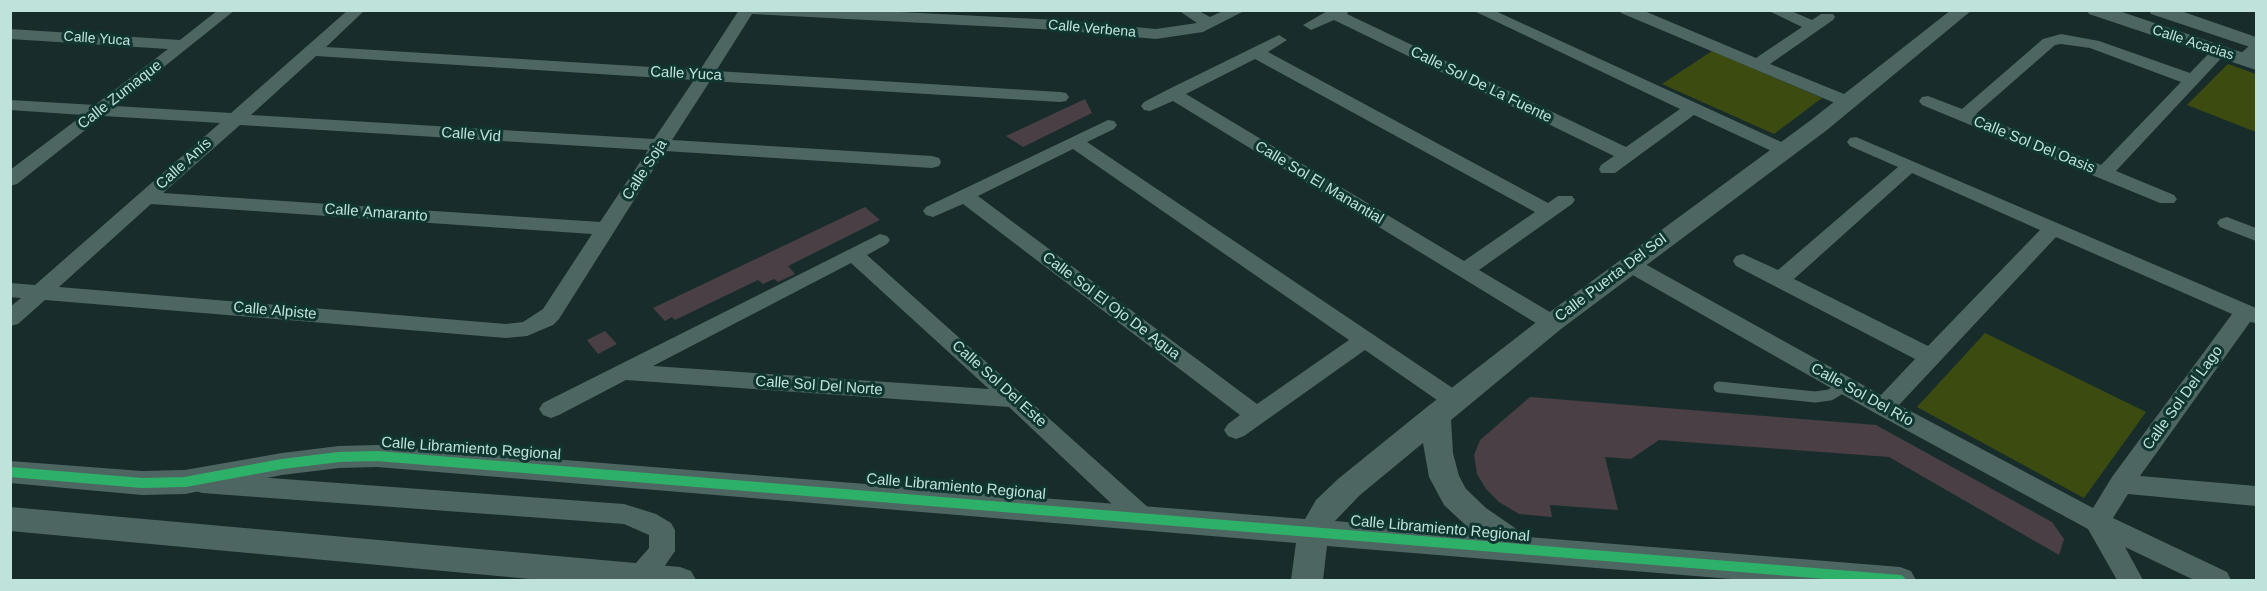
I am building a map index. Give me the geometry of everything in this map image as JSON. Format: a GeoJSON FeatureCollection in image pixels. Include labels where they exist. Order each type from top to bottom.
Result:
{"type":"FeatureCollection","features":[{"type":"Feature","properties":{"kind":"street","name":"Calle Zumaque"},"geometry":{"type":"LineString","coordinates":[[10,180],[228,10]]}},
{"type":"Feature","properties":{"kind":"street","name":"Calle Anís"},"geometry":{"type":"LineString","coordinates":[[10,319],[358,10]]}},
{"type":"Feature","properties":{"kind":"street","name":"Calle Soja"},"geometry":{"type":"LineString","coordinates":[[538,324],[551,314],[747,10]]}},
{"type":"Feature","properties":{"kind":"street","name":"Calle Verbena"},"geometry":{"type":"LineString","coordinates":[[756,10],[1058,25],[1133,33],[1177,33],[1210,24],[1239,10]]}},
{"type":"Feature","properties":{"kind":"street"},"geometry":{"type":"LineString","coordinates":[[1001,10],[1021,23]]}},
{"type":"Feature","properties":{"kind":"street"},"geometry":{"type":"LineString","coordinates":[[1034,10],[1058,25]]}},
{"type":"Feature","properties":{"kind":"street"},"geometry":{"type":"LineString","coordinates":[[1185,10],[1210,24]]}},
{"type":"Feature","properties":{"kind":"street"},"geometry":{"type":"LineString","coordinates":[[1479,10],[1784,150]]}},
{"type":"Feature","properties":{"kind":"street"},"geometry":{"type":"LineString","coordinates":[[1627,10],[1848,102]]}},
{"type":"Feature","properties":{"kind":"street"},"geometry":{"type":"LineString","coordinates":[[1774,10],[1813,26]]}},
{"type":"Feature","properties":{"kind":"street","name":"Calle Puerta Del Sol"},"geometry":{"type":"LineString","coordinates":[[1307,580],[1313,532],[1327,509],[1349,487],[1552,323],[1848,102],[1963,10]]}},
{"type":"Feature","properties":{"kind":"street","name":"Calle Acacias"},"geometry":{"type":"LineString","coordinates":[[2096,10],[2220,51],[2252,57]]}},
{"type":"Feature","properties":{"kind":"street","name":"Calle Acacias"},"geometry":{"type":"LineString","coordinates":[[2158,10],[2256,43]]}},
{"type":"Feature","properties":{"kind":"street","name":"Calle Sol De La Fuente"},"geometry":{"type":"LineString","coordinates":[[1311,25],[1338,12],[1628,155]]}},
{"type":"Feature","properties":{"kind":"street"},"geometry":{"type":"LineString","coordinates":[[1758,65],[1827,17]]}},
{"type":"Feature","properties":{"kind":"street","name":"Calle Yuca"},"geometry":{"type":"LineString","coordinates":[[10,34],[184,45]]}},
{"type":"Feature","properties":{"kind":"street","name":"Calle Sol Del Oasis"},"geometry":{"type":"LineString","coordinates":[[1964,116],[2049,42],[2061,39],[2092,44],[2193,80]]}},
{"type":"Feature","properties":{"kind":"street"},"geometry":{"type":"LineString","coordinates":[[1150,106],[1279,40]]}},
{"type":"Feature","properties":{"kind":"street","name":"Calle Yuca"},"geometry":{"type":"LineString","coordinates":[[311,51],[1060,97]]}},
{"type":"Feature","properties":{"kind":"street","name":"Calle Sol Del Oasis"},"geometry":{"type":"LineString","coordinates":[[2104,173],[2220,51]]}},
{"type":"Feature","properties":{"kind":"street"},"geometry":{"type":"LineString","coordinates":[[1255,52],[1549,211]]}},
{"type":"Feature","properties":{"kind":"street","name":"Calle Sol El Manantial"},"geometry":{"type":"LineString","coordinates":[[1173,94],[1552,323]]}},
{"type":"Feature","properties":{"kind":"street","name":"Calle Sol Del Oasis"},"geometry":{"type":"LineString","coordinates":[[1928,102],[2167,199]]}},
{"type":"Feature","properties":{"kind":"street","name":"Calle Vid"},"geometry":{"type":"LineString","coordinates":[[10,105],[932,162]]}},
{"type":"Feature","properties":{"kind":"street"},"geometry":{"type":"LineString","coordinates":[[1608,169],[1692,108]]}},
{"type":"Feature","properties":{"kind":"street"},"geometry":{"type":"LineString","coordinates":[[933,212],[1108,125]]}},
{"type":"Feature","properties":{"kind":"street"},"geometry":{"type":"LineString","coordinates":[[1076,142],[1366,339],[1446,407],[1438,453],[1444,477],[1455,497],[1474,517],[1526,552]]}},
{"type":"Feature","properties":{"kind":"street","name":"Calle Sol Del Lago"},"geometry":{"type":"LineString","coordinates":[[1856,142],[2251,313],[2121,484],[2097,522]]}},
{"type":"Feature","properties":{"kind":"street"},"geometry":{"type":"LineString","coordinates":[[1780,280],[1911,165]]}},
{"type":"Feature","properties":{"kind":"street","name":"Calle Sol El Ojo De Agua"},"geometry":{"type":"LineString","coordinates":[[965,196],[1257,416]]}},
{"type":"Feature","properties":{"kind":"street","name":"Calle Amaranto"},"geometry":{"type":"LineString","coordinates":[[147,198],[606,229]]}},
{"type":"Feature","properties":{"kind":"street"},"geometry":{"type":"LineString","coordinates":[[1464,271],[1565,200]]}},
{"type":"Feature","properties":{"kind":"street"},"geometry":{"type":"LineString","coordinates":[[2227,223],[2256,235]]}},
{"type":"Feature","properties":{"kind":"street"},"geometry":{"type":"LineString","coordinates":[[1883,407],[2053,228]]}},
{"type":"Feature","properties":{"kind":"street"},"geometry":{"type":"LineString","coordinates":[[551,409],[880,240]]}},
{"type":"Feature","properties":{"kind":"street","name":"Calle Sol Del Este"},"geometry":{"type":"LineString","coordinates":[[853,254],[1142,517]]}},
{"type":"Feature","properties":{"kind":"street"},"geometry":{"type":"LineString","coordinates":[[1743,261],[1930,357]]}},
{"type":"Feature","properties":{"kind":"street","name":"Calle Sol Del Río"},"geometry":{"type":"LineString","coordinates":[[1629,264],[1883,407],[2097,522],[2218,580]]}},
{"type":"Feature","properties":{"kind":"street","name":"Calle Alpiste"},"geometry":{"type":"LineString","coordinates":[[10,290],[506,331],[519,331],[538,324]]}},
{"type":"Feature","properties":{"kind":"street"},"geometry":{"type":"LineString","coordinates":[[1236,430],[1366,339]]}},
{"type":"Feature","properties":{"kind":"street","name":"Calle Sol Del Norte"},"geometry":{"type":"LineString","coordinates":[[623,372],[1015,399]]}},
{"type":"Feature","properties":{"kind":"street","name":"Calle Libramiento Regional"},"geometry":{"type":"LineString","coordinates":[[10,472],[142,483],[185,482],[282,464],[339,457],[377,456],[1142,517],[1526,552],[1900,580]]}},
{"type":"Feature","properties":{"kind":"street"},"geometry":{"type":"LineString","coordinates":[[185,482],[624,514],[647,521],[662,530],[662,551],[639,579]]}},
{"type":"Feature","properties":{"kind":"street"},"geometry":{"type":"LineString","coordinates":[[2121,484],[2256,496]]}},
{"type":"Feature","properties":{"kind":"street"},"geometry":{"type":"LineString","coordinates":[[10,519],[639,579],[680,580]]}},
{"type":"Feature","properties":{"kind":"street"},"geometry":{"type":"LineString","coordinates":[[2097,522],[2130,580]]}},
{"type":"Feature","properties":{"kind":"lane"},"geometry":{"type":"LineString","coordinates":[[1719,387],[1815,398],[1830,395],[1845,386]]}},
{"type":"Feature","properties":{"kind":"green space"},"geometry":{"type":"Polygon","coordinates":[[[1712,51],[1822,98],[1774,134],[1662,84],[1712,51]]]}},
{"type":"Feature","properties":{"kind":"green space"},"geometry":{"type":"Polygon","coordinates":[[[2228,64],[2256,74],[2256,132],[2187,105],[2228,64]]]}},
{"type":"Feature","properties":{"kind":"green space"},"geometry":{"type":"Polygon","coordinates":[[[1985,333],[2146,412],[2084,498],[1917,407],[1985,333]]]}},
{"type":"Feature","properties":{"kind":"building"},"geometry":{"type":"Polygon","coordinates":[[[1085,99],[1092,113],[1023,147],[1006,136],[1085,99]]]}},
{"type":"Feature","properties":{"kind":"building"},"geometry":{"type":"Polygon","coordinates":[[[865,207],[880,220],[788,266],[795,274],[778,282],[774,279],[763,284],[758,280],[675,320],[672,317],[665,321],[653,308],[865,207]]]}},
{"type":"Feature","properties":{"kind":"building"},"geometry":{"type":"Polygon","coordinates":[[[605,331],[617,344],[598,354],[587,340],[605,331]]]}},
{"type":"Feature","properties":{"kind":"building"},"geometry":{"type":"Polygon","coordinates":[[[1530,397],[1876,425],[2052,522],[2064,539],[2059,555],[1889,457],[1659,440],[1631,459],[1605,457],[1618,510],[1550,505],[1552,517],[1519,514],[1499,502],[1486,489],[1477,474],[1474,455],[1480,440],[1530,397]]]}},
{"type":"Feature","properties":{"kind":"cycle path"},"geometry":{"type":"LineString","coordinates":[[10,472],[142,483],[185,482],[282,464],[339,457],[377,456],[1900,580]]}}]}
